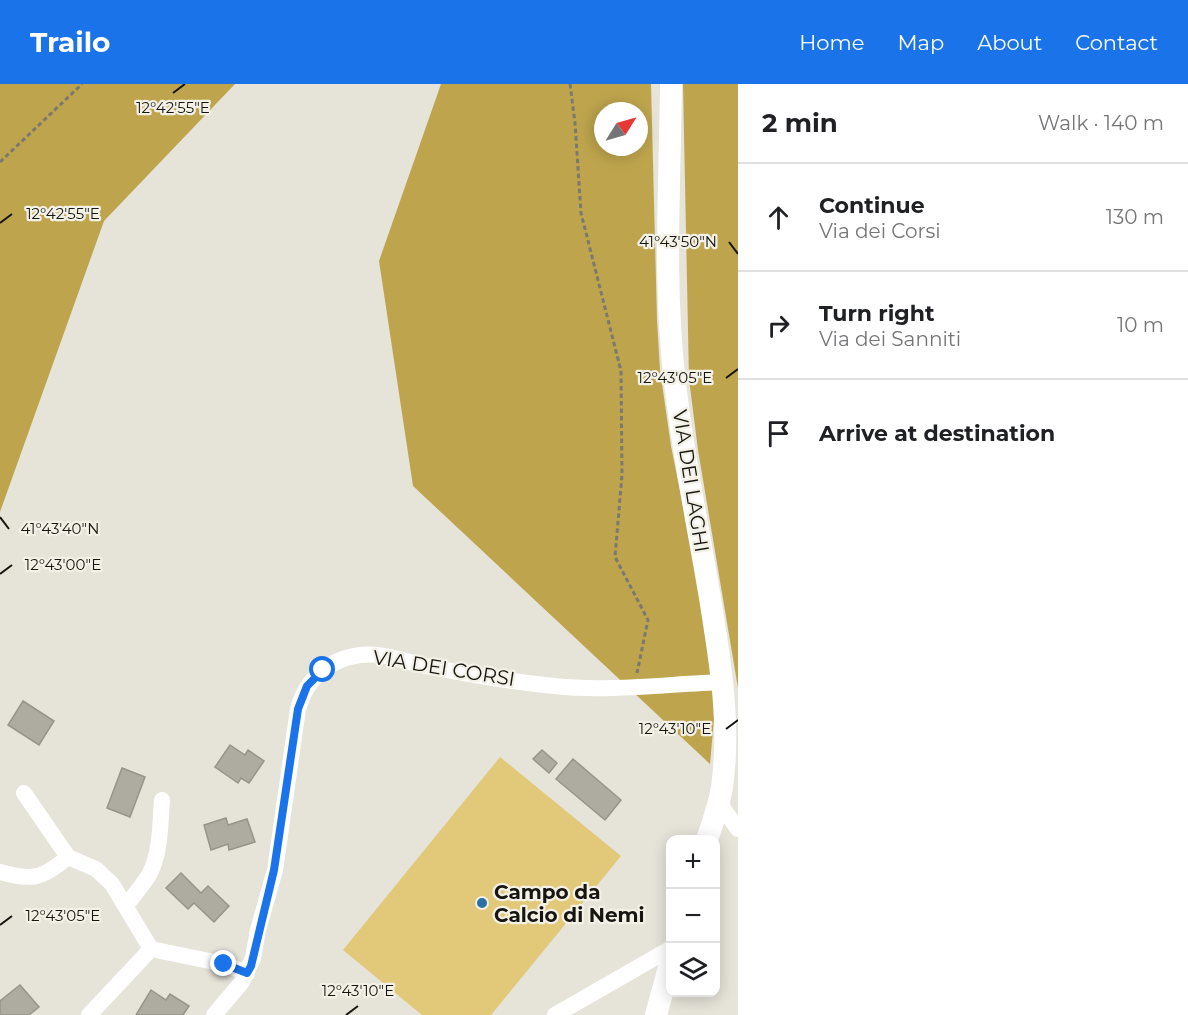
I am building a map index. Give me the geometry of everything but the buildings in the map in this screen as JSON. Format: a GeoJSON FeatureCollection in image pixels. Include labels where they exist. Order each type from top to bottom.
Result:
{"type":"FeatureCollection","features":[{"type":"Feature","properties":{"kind":"main road","name":"VIA DEI LAGHI"},"geometry":{"type":"LineString","coordinates":[[671,84],[668,256],[674,367],[723,682],[725,735],[722,786],[708,835]]}},
{"type":"Feature","properties":{"kind":"main road"},"geometry":{"type":"LineString","coordinates":[[656,1015],[666,979]]}},
{"type":"Feature","properties":{"kind":"street","name":"VIA DEI CORSI"},"geometry":{"type":"LineString","coordinates":[[214,1015],[236,990],[253,958],[274,870],[298,709],[307,686],[323,670],[339,661],[367,655],[551,686],[634,687],[723,682]]}},
{"type":"Feature","properties":{"kind":"street"},"geometry":{"type":"LineString","coordinates":[[24,793],[68,857],[102,873],[112,884],[150,950]]}},
{"type":"Feature","properties":{"kind":"street"},"geometry":{"type":"LineString","coordinates":[[126,906],[154,865],[162,800]]}},
{"type":"Feature","properties":{"kind":"street"},"geometry":{"type":"LineString","coordinates":[[718,802],[738,829]]}},
{"type":"Feature","properties":{"kind":"street"},"geometry":{"type":"LineString","coordinates":[[0,872],[35,878],[48,873],[68,857]]}},
{"type":"Feature","properties":{"kind":"street"},"geometry":{"type":"LineString","coordinates":[[150,950],[224,964],[247,973]]}},
{"type":"Feature","properties":{"kind":"street"},"geometry":{"type":"LineString","coordinates":[[89,1015],[150,950]]}},
{"type":"Feature","properties":{"kind":"street"},"geometry":{"type":"LineString","coordinates":[[555,1015],[666,951]]}},
{"type":"Feature","properties":{"kind":"path"},"geometry":{"type":"LineString","coordinates":[[0,162],[82,84]]}},
{"type":"Feature","properties":{"kind":"path"},"geometry":{"type":"LineString","coordinates":[[570,84],[575,123],[580,213],[621,371],[622,475],[615,557],[648,620],[634,687]]}},
{"type":"Feature","properties":{"kind":"shaded area"},"geometry":{"type":"Polygon","coordinates":[[[0,84],[235,84],[104,221],[0,512],[0,84]]]}},
{"type":"Feature","properties":{"kind":"shaded area"},"geometry":{"type":"Polygon","coordinates":[[[441,84],[651,84],[660,370],[671,446],[709,636],[715,708],[710,764],[413,486],[379,261],[441,84]]]}},
{"type":"Feature","properties":{"kind":"shaded area"},"geometry":{"type":"Polygon","coordinates":[[[683,84],[738,84],[738,688],[698,450],[689,379],[683,84]]]}},
{"type":"Feature","properties":{"kind":"shaded area","name":"Campo da Calcio di Nemi"},"geometry":{"type":"Polygon","coordinates":[[[500,757],[621,856],[491,1015],[422,1015],[343,950],[500,757]]]}},
{"type":"Feature","properties":{"kind":"place","name":"Campo da Calcio di Nemi"},"geometry":{"type":"Point","coordinates":[482,903]}},
{"type":"Feature","properties":{"kind":"route"},"geometry":{"type":"LineString","coordinates":[[224,964],[247,973],[251,966],[278,851],[298,709],[307,686],[323,670]]}}]}
